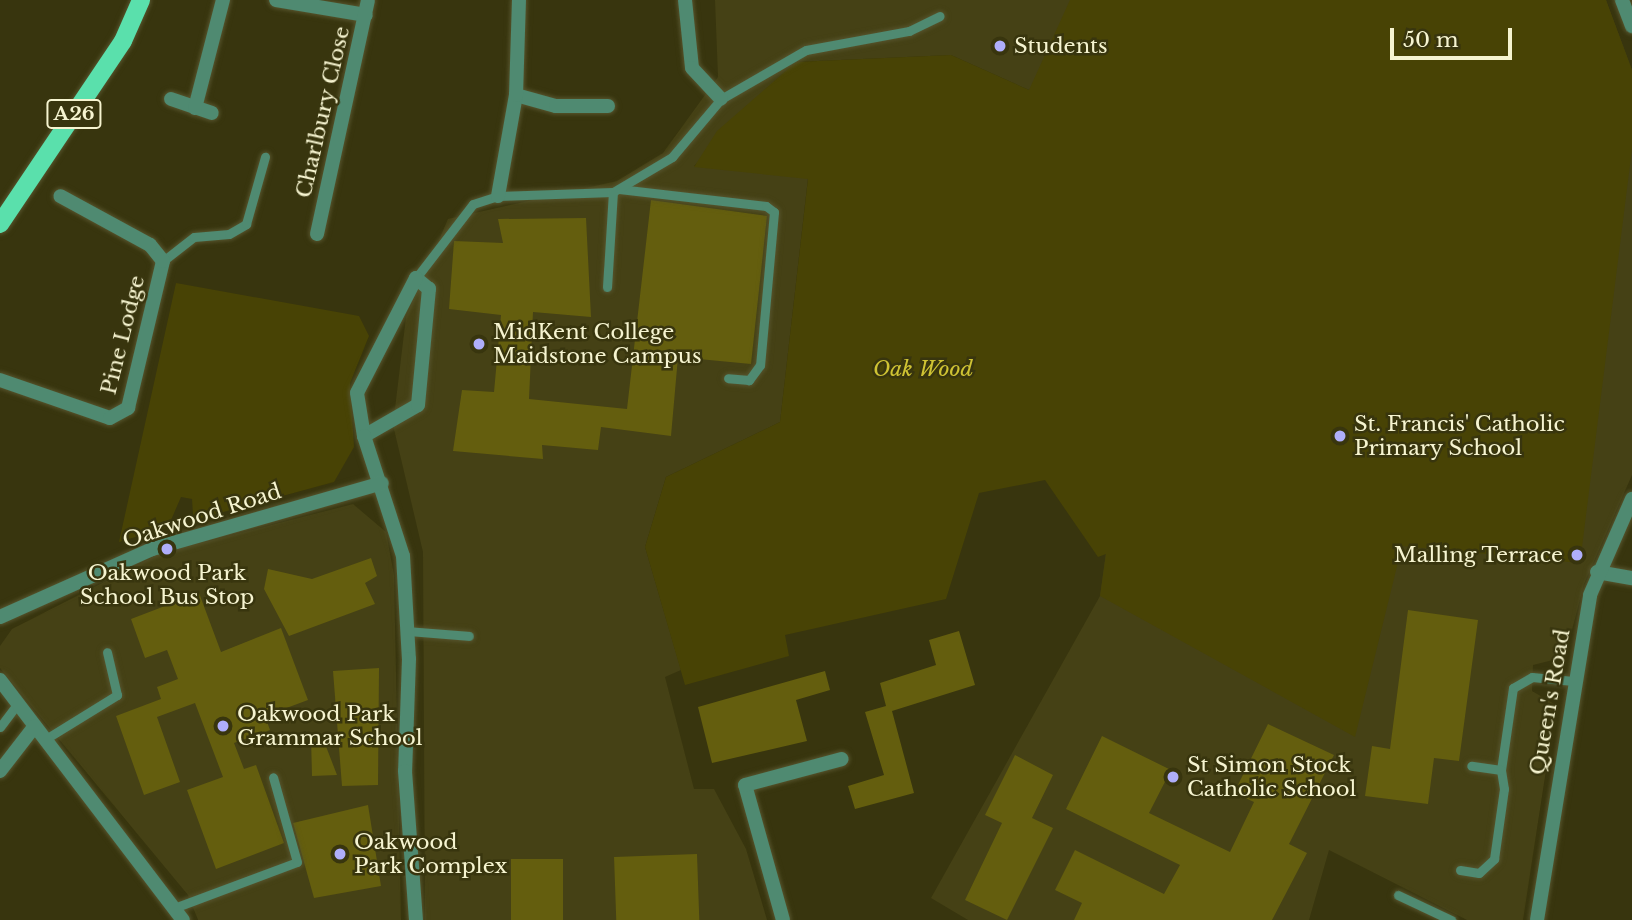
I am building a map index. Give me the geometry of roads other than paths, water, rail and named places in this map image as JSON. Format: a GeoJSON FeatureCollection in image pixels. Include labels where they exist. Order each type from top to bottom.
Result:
{"type":"FeatureCollection","features":[{"type":"Feature","properties":{"kind":"main road","name":"A26"},"geometry":{"type":"LineString","coordinates":[[0,224],[123,41],[141,0]]}},
{"type":"Feature","properties":{"kind":"street"},"geometry":{"type":"LineString","coordinates":[[195,108],[223,0]]}},
{"type":"Feature","properties":{"kind":"street"},"geometry":{"type":"LineString","coordinates":[[276,0],[366,15]]}},
{"type":"Feature","properties":{"kind":"street","name":"Charlbury Close"},"geometry":{"type":"LineString","coordinates":[[317,234],[368,0]]}},
{"type":"Feature","properties":{"kind":"street"},"geometry":{"type":"LineString","coordinates":[[498,196],[516,95],[519,0]]}},
{"type":"Feature","properties":{"kind":"street"},"geometry":{"type":"LineString","coordinates":[[685,0],[692,68],[721,99]]}},
{"type":"Feature","properties":{"kind":"street"},"geometry":{"type":"LineString","coordinates":[[1622,0],[1632,26]]}},
{"type":"Feature","properties":{"kind":"street"},"geometry":{"type":"LineString","coordinates":[[516,95],[556,106],[608,106]]}},
{"type":"Feature","properties":{"kind":"street"},"geometry":{"type":"LineString","coordinates":[[171,99],[212,113]]}},
{"type":"Feature","properties":{"kind":"street","name":"Pine Lodge"},"geometry":{"type":"LineString","coordinates":[[0,380],[110,418],[128,408],[163,261],[150,245],[60,196]]}},
{"type":"Feature","properties":{"kind":"street"},"geometry":{"type":"LineString","coordinates":[[364,436],[418,405],[429,289],[416,278],[357,393],[364,436],[382,483],[403,556],[407,631],[405,771],[416,920]]}},
{"type":"Feature","properties":{"kind":"street","name":"Oakwood Road"},"geometry":{"type":"LineString","coordinates":[[0,617],[152,549],[382,483]]}},
{"type":"Feature","properties":{"kind":"street","name":"Queen's Road"},"geometry":{"type":"LineString","coordinates":[[1537,920],[1573,681],[1597,572],[1632,499]]}},
{"type":"Feature","properties":{"kind":"street"},"geometry":{"type":"LineString","coordinates":[[1597,572],[1632,578]]}},
{"type":"Feature","properties":{"kind":"street"},"geometry":{"type":"LineString","coordinates":[[0,680],[16,706],[183,920]]}},
{"type":"Feature","properties":{"kind":"street"},"geometry":{"type":"LineString","coordinates":[[0,771],[34,727]]}},
{"type":"Feature","properties":{"kind":"street"},"geometry":{"type":"LineString","coordinates":[[783,920],[745,786],[842,759]]}},
{"type":"Feature","properties":{"kind":"lane"},"geometry":{"type":"LineString","coordinates":[[616,190],[672,157],[721,99],[806,50],[909,31],[940,16]]}},
{"type":"Feature","properties":{"kind":"lane"},"geometry":{"type":"LineString","coordinates":[[163,261],[194,237],[229,234],[246,224],[265,157]]}},
{"type":"Feature","properties":{"kind":"lane"},"geometry":{"type":"LineString","coordinates":[[607,287],[616,190]]}},
{"type":"Feature","properties":{"kind":"lane"},"geometry":{"type":"LineString","coordinates":[[416,278],[473,204],[498,196],[616,190],[766,205],[774,212],[760,365],[748,380],[728,378]]}},
{"type":"Feature","properties":{"kind":"lane"},"geometry":{"type":"LineString","coordinates":[[407,631],[469,636]]}},
{"type":"Feature","properties":{"kind":"lane"},"geometry":{"type":"LineString","coordinates":[[44,740],[117,695],[107,652]]}},
{"type":"Feature","properties":{"kind":"lane"},"geometry":{"type":"LineString","coordinates":[[1460,870],[1479,873],[1493,859],[1501,770],[1513,688],[1532,677],[1573,681]]}},
{"type":"Feature","properties":{"kind":"lane"},"geometry":{"type":"LineString","coordinates":[[0,727],[16,706]]}},
{"type":"Feature","properties":{"kind":"lane"},"geometry":{"type":"LineString","coordinates":[[1471,766],[1501,770]]}},
{"type":"Feature","properties":{"kind":"lane"},"geometry":{"type":"LineString","coordinates":[[174,908],[297,862],[273,777]]}},
{"type":"Feature","properties":{"kind":"lane"},"geometry":{"type":"LineString","coordinates":[[1398,895],[1451,920]]}},
{"type":"Feature","properties":{"kind":"place","name":"Students"},"geometry":{"type":"Point","coordinates":[1000,46]}},
{"type":"Feature","properties":{"kind":"place","name":"MidKent College Maidstone Campus"},"geometry":{"type":"Point","coordinates":[479,344]}},
{"type":"Feature","properties":{"kind":"place","name":"St. Francis' Catholic Primary School"},"geometry":{"type":"Point","coordinates":[1340,436]}},
{"type":"Feature","properties":{"kind":"place","name":"Oakwood Park School Bus Stop"},"geometry":{"type":"Point","coordinates":[167,549]}},
{"type":"Feature","properties":{"kind":"place","name":"Malling Terrace"},"geometry":{"type":"Point","coordinates":[1577,555]}},
{"type":"Feature","properties":{"kind":"place","name":"Oakwood Park Grammar School"},"geometry":{"type":"Point","coordinates":[223,726]}},
{"type":"Feature","properties":{"kind":"place","name":"St Simon Stock Catholic School"},"geometry":{"type":"Point","coordinates":[1173,777]}},
{"type":"Feature","properties":{"kind":"place","name":"Oakwood Park Complex"},"geometry":{"type":"Point","coordinates":[340,854]}},
{"type":"Feature","properties":{"kind":"park label","name":"Oak Wood"},"geometry":{"type":"Point","coordinates":[923,369]}}]}
